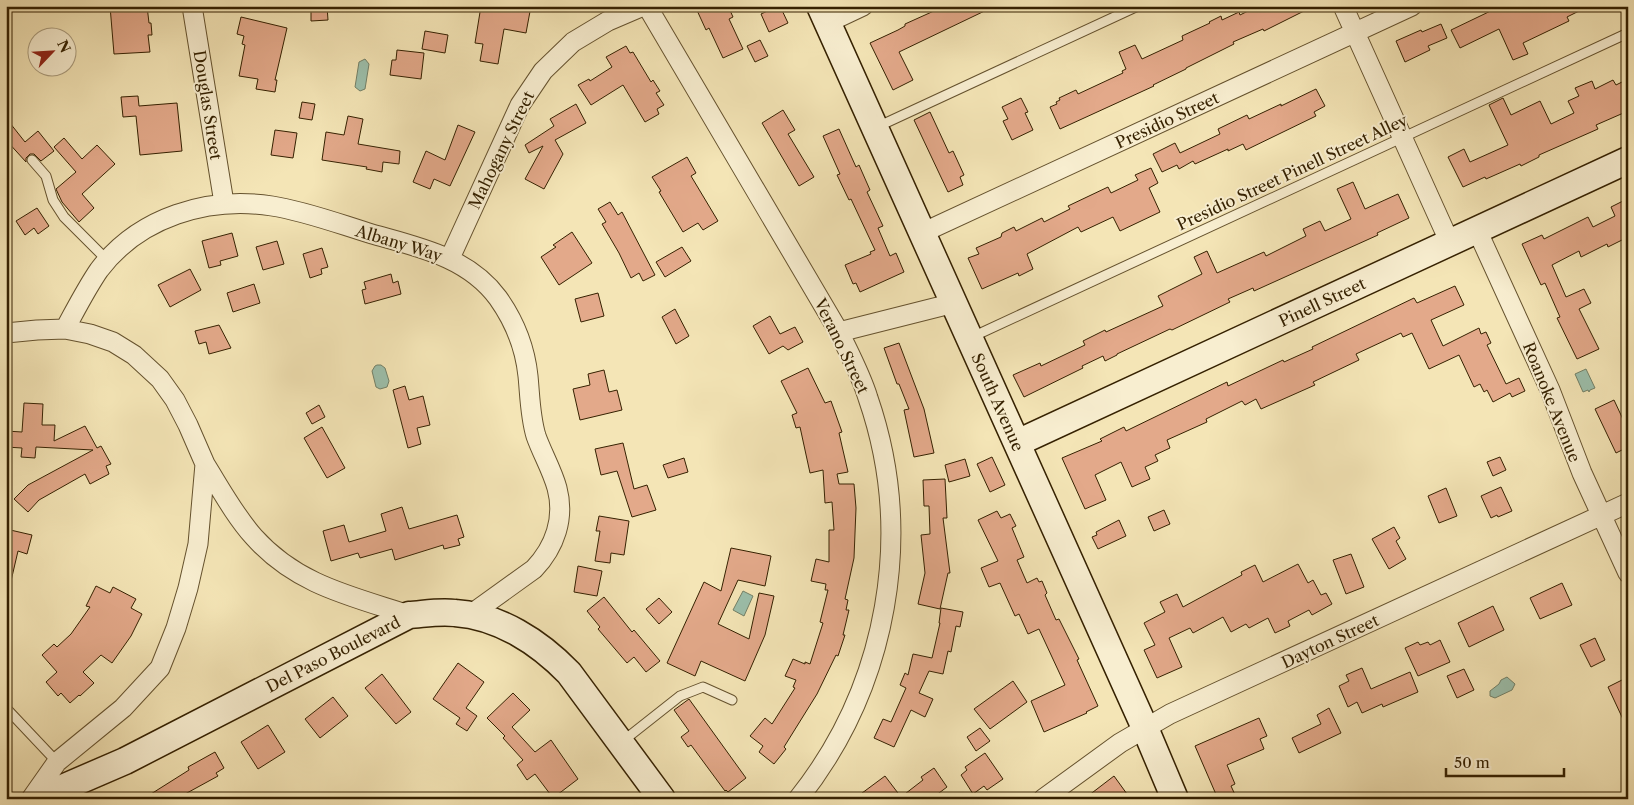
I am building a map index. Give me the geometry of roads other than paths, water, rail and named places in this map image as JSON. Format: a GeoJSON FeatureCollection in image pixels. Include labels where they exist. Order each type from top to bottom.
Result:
{"type":"FeatureCollection","features":[{"type":"Feature","properties":{"kind":"street","name":"Douglas Street"},"geometry":{"type":"LineString","coordinates":[[192,6],[224,203]]}},
{"type":"Feature","properties":{"kind":"street","name":"Mahogany Street"},"geometry":{"type":"LineString","coordinates":[[450,258],[520,105],[543,71],[562,52],[581,38],[608,21],[643,6]]}},
{"type":"Feature","properties":{"kind":"street","name":"Verano Street"},"geometry":{"type":"LineString","coordinates":[[647,6],[839,332],[858,370],[868,398],[886,468],[891,512],[891,556],[878,642],[864,684],[846,724],[825,762],[798,799]]}},
{"type":"Feature","properties":{"kind":"street"},"geometry":{"type":"LineString","coordinates":[[824,14],[863,6]]}},
{"type":"Feature","properties":{"kind":"street"},"geometry":{"type":"LineString","coordinates":[[1343,6],[1450,243]]}},
{"type":"Feature","properties":{"kind":"street","name":"Presidio Street"},"geometry":{"type":"LineString","coordinates":[[922,233],[1412,6]]}},
{"type":"Feature","properties":{"kind":"street","name":"South Avenue"},"geometry":{"type":"LineString","coordinates":[[824,14],[1145,728],[1175,799]]}},
{"type":"Feature","properties":{"kind":"street","name":"Pinell Street"},"geometry":{"type":"LineString","coordinates":[[1017,444],[1628,160]]}},
{"type":"Feature","properties":{"kind":"street","name":"Albany Way"},"geometry":{"type":"LineString","coordinates":[[66,329],[86,289],[118,250],[147,228],[170,217],[193,209],[224,203],[248,203],[285,209],[436,252],[460,264],[486,285],[497,297],[516,328],[524,352],[533,427],[556,486],[560,508],[555,536],[542,561],[534,569],[470,615]]}},
{"type":"Feature","properties":{"kind":"street","name":"Roanoke Avenue"},"geometry":{"type":"LineString","coordinates":[[1477,230],[1550,390],[1582,473],[1628,573]]}},
{"type":"Feature","properties":{"kind":"street"},"geometry":{"type":"LineString","coordinates":[[839,332],[954,303]]}},
{"type":"Feature","properties":{"kind":"street"},"geometry":{"type":"LineString","coordinates":[[6,334],[66,329],[90,334],[113,342],[134,354],[152,370],[175,400],[188,424],[205,464],[253,536],[271,554],[290,569],[312,582],[409,615]]}},
{"type":"Feature","properties":{"kind":"street"},"geometry":{"type":"LineString","coordinates":[[31,799],[57,762],[123,708],[160,668],[176,628],[198,544],[205,464]]}},
{"type":"Feature","properties":{"kind":"street","name":"Dayton Street"},"geometry":{"type":"LineString","coordinates":[[1043,799],[1120,742],[1170,714],[1628,503]]}},
{"type":"Feature","properties":{"kind":"street","name":"Del Paso Boulevard"},"geometry":{"type":"LineString","coordinates":[[37,799],[125,761],[409,615],[455,612],[495,623],[518,633],[540,647],[569,673],[662,799]]}},
{"type":"Feature","properties":{"kind":"lane"},"geometry":{"type":"LineString","coordinates":[[875,128],[1138,6]]}},
{"type":"Feature","properties":{"kind":"lane","name":"Presidio Street Pinell Street Alley"},"geometry":{"type":"LineString","coordinates":[[970,338],[1628,33]]}},
{"type":"Feature","properties":{"kind":"lane"},"geometry":{"type":"LineString","coordinates":[[32,160],[46,176],[53,200],[64,217],[108,261]]}},
{"type":"Feature","properties":{"kind":"lane"},"geometry":{"type":"LineString","coordinates":[[620,742],[680,696],[703,687],[732,700]]}},
{"type":"Feature","properties":{"kind":"lane"},"geometry":{"type":"LineString","coordinates":[[6,708],[57,762]]}}]}
